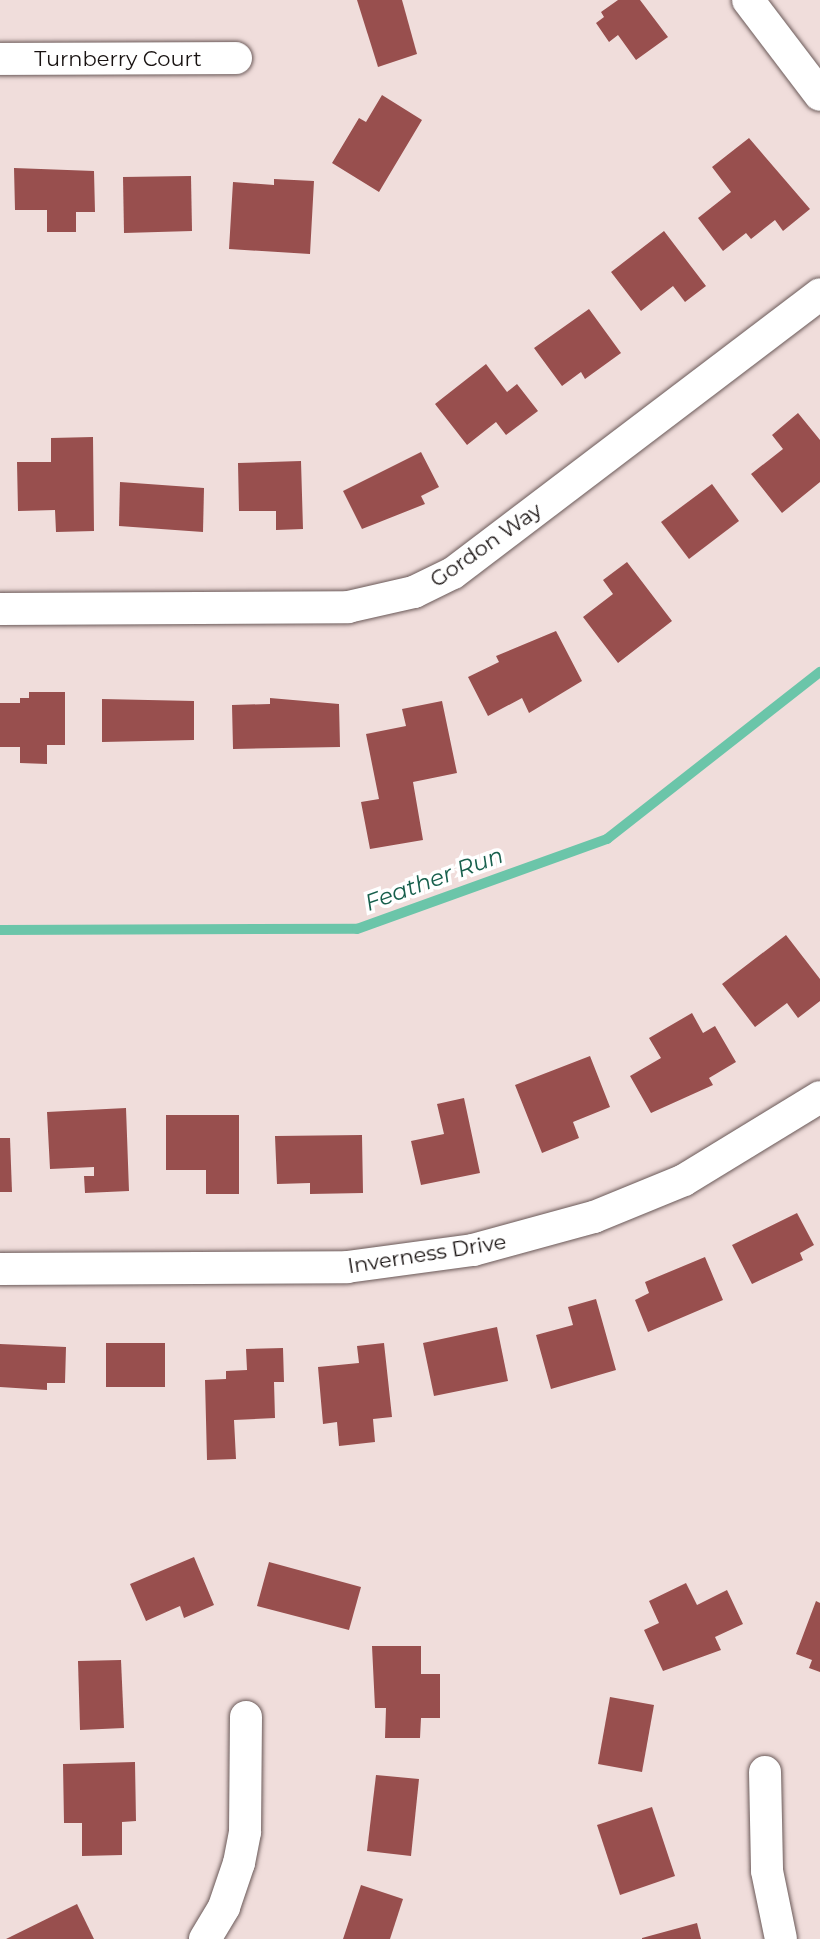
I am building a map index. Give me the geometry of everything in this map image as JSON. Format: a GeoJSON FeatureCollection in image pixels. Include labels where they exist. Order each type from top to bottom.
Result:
{"type":"FeatureCollection","features":[{"type":"Feature","properties":{"kind":"street"},"geometry":{"type":"LineString","coordinates":[[748,0],[820,94]]}},
{"type":"Feature","properties":{"kind":"street","name":"Turnberry Court"},"geometry":{"type":"LineString","coordinates":[[0,59],[236,58]]}},
{"type":"Feature","properties":{"kind":"street","name":"Gordon Way"},"geometry":{"type":"LineString","coordinates":[[0,609],[348,607],[415,592],[453,573],[820,294]]}},
{"type":"Feature","properties":{"kind":"street","name":"Inverness Drive"},"geometry":{"type":"LineString","coordinates":[[0,1269],[335,1268],[473,1250],[594,1217],[684,1180],[749,1144],[820,1097]]}},
{"type":"Feature","properties":{"kind":"street"},"geometry":{"type":"LineString","coordinates":[[205,1939],[224,1907],[241,1853],[246,1717]]}},
{"type":"Feature","properties":{"kind":"street"},"geometry":{"type":"LineString","coordinates":[[765,1772],[767,1871],[781,1939]]}},
{"type":"Feature","properties":{"kind":"building"},"geometry":{"type":"Polygon","coordinates":[[[357,0],[402,0],[417,54],[378,67],[357,0]]]}},
{"type":"Feature","properties":{"kind":"building"},"geometry":{"type":"Polygon","coordinates":[[[618,0],[640,0],[668,37],[636,60],[618,35],[609,42],[596,23],[604,17],[601,12],[618,0]]]}},
{"type":"Feature","properties":{"kind":"building"},"geometry":{"type":"Polygon","coordinates":[[[382,95],[422,120],[379,192],[332,163],[359,118],[366,122],[382,95]]]}},
{"type":"Feature","properties":{"kind":"building"},"geometry":{"type":"Polygon","coordinates":[[[749,138],[810,209],[783,231],[775,220],[751,239],[746,233],[723,251],[698,218],[731,192],[712,167],[749,138]]]}},
{"type":"Feature","properties":{"kind":"building"},"geometry":{"type":"Polygon","coordinates":[[[14,168],[94,171],[95,212],[76,212],[76,232],[47,232],[47,210],[15,210],[14,168]]]}},
{"type":"Feature","properties":{"kind":"building"},"geometry":{"type":"Polygon","coordinates":[[[191,176],[192,231],[124,233],[123,177],[191,176]]]}},
{"type":"Feature","properties":{"kind":"building"},"geometry":{"type":"Polygon","coordinates":[[[274,179],[314,181],[310,254],[229,249],[233,182],[274,185],[274,179]]]}},
{"type":"Feature","properties":{"kind":"building"},"geometry":{"type":"Polygon","coordinates":[[[664,231],[706,286],[685,302],[673,286],[641,311],[611,272],[664,231]]]}},
{"type":"Feature","properties":{"kind":"building"},"geometry":{"type":"Polygon","coordinates":[[[589,309],[621,353],[585,379],[581,372],[562,386],[534,348],[589,309]]]}},
{"type":"Feature","properties":{"kind":"building"},"geometry":{"type":"Polygon","coordinates":[[[486,364],[507,392],[517,384],[538,411],[506,435],[496,422],[467,445],[435,404],[486,364]]]}},
{"type":"Feature","properties":{"kind":"building"},"geometry":{"type":"Polygon","coordinates":[[[798,413],[820,440],[820,482],[782,513],[751,474],[783,449],[772,435],[798,413]]]}},
{"type":"Feature","properties":{"kind":"building"},"geometry":{"type":"Polygon","coordinates":[[[93,437],[94,531],[56,532],[55,510],[18,511],[17,462],[51,462],[51,438],[93,437]]]}},
{"type":"Feature","properties":{"kind":"building"},"geometry":{"type":"Polygon","coordinates":[[[421,452],[439,487],[421,496],[425,504],[362,529],[343,491],[421,452]]]}},
{"type":"Feature","properties":{"kind":"building"},"geometry":{"type":"Polygon","coordinates":[[[301,461],[303,529],[276,530],[276,511],[239,511],[238,463],[301,461]]]}},
{"type":"Feature","properties":{"kind":"building"},"geometry":{"type":"Polygon","coordinates":[[[120,482],[204,488],[203,532],[119,526],[120,482]]]}},
{"type":"Feature","properties":{"kind":"building"},"geometry":{"type":"Polygon","coordinates":[[[712,484],[739,521],[689,559],[661,522],[712,484]]]}},
{"type":"Feature","properties":{"kind":"building"},"geometry":{"type":"Polygon","coordinates":[[[627,562],[672,621],[618,663],[583,617],[613,594],[603,580],[627,562]]]}},
{"type":"Feature","properties":{"kind":"building"},"geometry":{"type":"Polygon","coordinates":[[[556,631],[582,681],[529,713],[522,698],[488,716],[468,677],[499,662],[496,656],[556,631]]]}},
{"type":"Feature","properties":{"kind":"building"},"geometry":{"type":"Polygon","coordinates":[[[29,692],[65,692],[65,745],[47,745],[47,764],[20,763],[20,747],[0,747],[0,703],[20,703],[20,698],[29,698],[29,692]]]}},
{"type":"Feature","properties":{"kind":"building"},"geometry":{"type":"Polygon","coordinates":[[[270,698],[339,704],[340,747],[233,749],[232,705],[270,704],[270,698]]]}},
{"type":"Feature","properties":{"kind":"building"},"geometry":{"type":"Polygon","coordinates":[[[102,699],[194,701],[194,740],[102,742],[102,699]]]}},
{"type":"Feature","properties":{"kind":"building"},"geometry":{"type":"Polygon","coordinates":[[[442,701],[457,773],[413,782],[423,840],[370,849],[361,802],[379,799],[366,734],[406,726],[402,709],[442,701]]]}},
{"type":"Feature","properties":{"kind":"building"},"geometry":{"type":"Polygon","coordinates":[[[786,935],[820,979],[820,1001],[798,1018],[787,1003],[755,1027],[722,984],[786,935]]]}},
{"type":"Feature","properties":{"kind":"building"},"geometry":{"type":"Polygon","coordinates":[[[692,1013],[703,1033],[715,1026],[736,1062],[709,1078],[713,1085],[651,1113],[630,1076],[661,1058],[649,1038],[692,1013]]]}},
{"type":"Feature","properties":{"kind":"building"},"geometry":{"type":"Polygon","coordinates":[[[590,1056],[610,1107],[573,1122],[579,1138],[542,1153],[515,1085],[590,1056]]]}},
{"type":"Feature","properties":{"kind":"building"},"geometry":{"type":"Polygon","coordinates":[[[464,1098],[480,1173],[421,1185],[411,1141],[444,1134],[437,1104],[464,1098]]]}},
{"type":"Feature","properties":{"kind":"building"},"geometry":{"type":"Polygon","coordinates":[[[126,1108],[129,1191],[85,1193],[84,1176],[94,1176],[94,1167],[50,1169],[47,1112],[126,1108]]]}},
{"type":"Feature","properties":{"kind":"building"},"geometry":{"type":"Polygon","coordinates":[[[166,1115],[239,1115],[239,1194],[206,1194],[206,1170],[166,1170],[166,1115]]]}},
{"type":"Feature","properties":{"kind":"building"},"geometry":{"type":"Polygon","coordinates":[[[362,1135],[363,1193],[310,1194],[310,1183],[277,1184],[275,1136],[362,1135]]]}},
{"type":"Feature","properties":{"kind":"building"},"geometry":{"type":"Polygon","coordinates":[[[0,1138],[10,1138],[12,1192],[0,1192],[0,1138]]]}},
{"type":"Feature","properties":{"kind":"building"},"geometry":{"type":"Polygon","coordinates":[[[797,1213],[814,1245],[800,1253],[803,1260],[752,1284],[732,1245],[797,1213]]]}},
{"type":"Feature","properties":{"kind":"building"},"geometry":{"type":"Polygon","coordinates":[[[705,1257],[723,1300],[648,1332],[635,1300],[649,1293],[645,1282],[705,1257]]]}},
{"type":"Feature","properties":{"kind":"building"},"geometry":{"type":"Polygon","coordinates":[[[596,1299],[616,1370],[551,1389],[536,1335],[573,1325],[568,1307],[596,1299]]]}},
{"type":"Feature","properties":{"kind":"building"},"geometry":{"type":"Polygon","coordinates":[[[497,1327],[508,1381],[434,1396],[423,1343],[497,1327]]]}},
{"type":"Feature","properties":{"kind":"building"},"geometry":{"type":"Polygon","coordinates":[[[106,1343],[165,1343],[165,1387],[106,1387],[106,1343]]]}},
{"type":"Feature","properties":{"kind":"building"},"geometry":{"type":"Polygon","coordinates":[[[384,1343],[392,1417],[373,1419],[375,1442],[339,1446],[337,1422],[323,1424],[318,1367],[359,1363],[357,1346],[384,1343]]]}},
{"type":"Feature","properties":{"kind":"building"},"geometry":{"type":"Polygon","coordinates":[[[0,1344],[66,1347],[65,1383],[47,1383],[47,1390],[0,1387],[0,1344]]]}},
{"type":"Feature","properties":{"kind":"building"},"geometry":{"type":"Polygon","coordinates":[[[283,1348],[284,1382],[274,1382],[275,1418],[234,1420],[236,1459],[207,1460],[205,1380],[226,1379],[226,1371],[247,1370],[246,1349],[283,1348]]]}},
{"type":"Feature","properties":{"kind":"building"},"geometry":{"type":"Polygon","coordinates":[[[194,1557],[214,1605],[184,1618],[180,1606],[146,1621],[130,1584],[194,1557]]]}},
{"type":"Feature","properties":{"kind":"building"},"geometry":{"type":"Polygon","coordinates":[[[269,1562],[361,1587],[349,1630],[257,1606],[269,1562]]]}},
{"type":"Feature","properties":{"kind":"building"},"geometry":{"type":"Polygon","coordinates":[[[686,1583],[697,1605],[727,1590],[743,1624],[715,1637],[721,1650],[663,1671],[644,1630],[659,1623],[649,1601],[686,1583]]]}},
{"type":"Feature","properties":{"kind":"building"},"geometry":{"type":"Polygon","coordinates":[[[816,1601],[820,1603],[820,1672],[809,1668],[812,1660],[796,1654],[816,1601]]]}},
{"type":"Feature","properties":{"kind":"building"},"geometry":{"type":"Polygon","coordinates":[[[372,1646],[421,1646],[421,1674],[440,1674],[440,1718],[421,1718],[420,1738],[385,1738],[386,1708],[375,1708],[372,1646]]]}},
{"type":"Feature","properties":{"kind":"building"},"geometry":{"type":"Polygon","coordinates":[[[121,1660],[124,1728],[80,1730],[78,1661],[121,1660]]]}},
{"type":"Feature","properties":{"kind":"building"},"geometry":{"type":"Polygon","coordinates":[[[610,1697],[654,1705],[642,1772],[598,1764],[610,1697]]]}},
{"type":"Feature","properties":{"kind":"building"},"geometry":{"type":"Polygon","coordinates":[[[135,1762],[136,1821],[122,1822],[122,1855],[82,1856],[82,1823],[64,1823],[63,1764],[135,1762]]]}},
{"type":"Feature","properties":{"kind":"building"},"geometry":{"type":"Polygon","coordinates":[[[376,1775],[419,1779],[411,1856],[367,1851],[376,1775]]]}},
{"type":"Feature","properties":{"kind":"building"},"geometry":{"type":"Polygon","coordinates":[[[652,1807],[675,1876],[620,1895],[597,1825],[652,1807]]]}},
{"type":"Feature","properties":{"kind":"building"},"geometry":{"type":"Polygon","coordinates":[[[361,1885],[403,1899],[390,1939],[343,1939],[361,1885]]]}},
{"type":"Feature","properties":{"kind":"building"},"geometry":{"type":"Polygon","coordinates":[[[77,1904],[94,1939],[6,1939],[77,1904]]]}},
{"type":"Feature","properties":{"kind":"building"},"geometry":{"type":"Polygon","coordinates":[[[697,1923],[701,1939],[642,1939],[642,1938],[697,1923]]]}},
{"type":"Feature","properties":{"kind":"waterway","name":"Feather Run"},"geometry":{"type":"LineString","coordinates":[[0,930],[357,929],[607,839],[820,672]]}}]}
